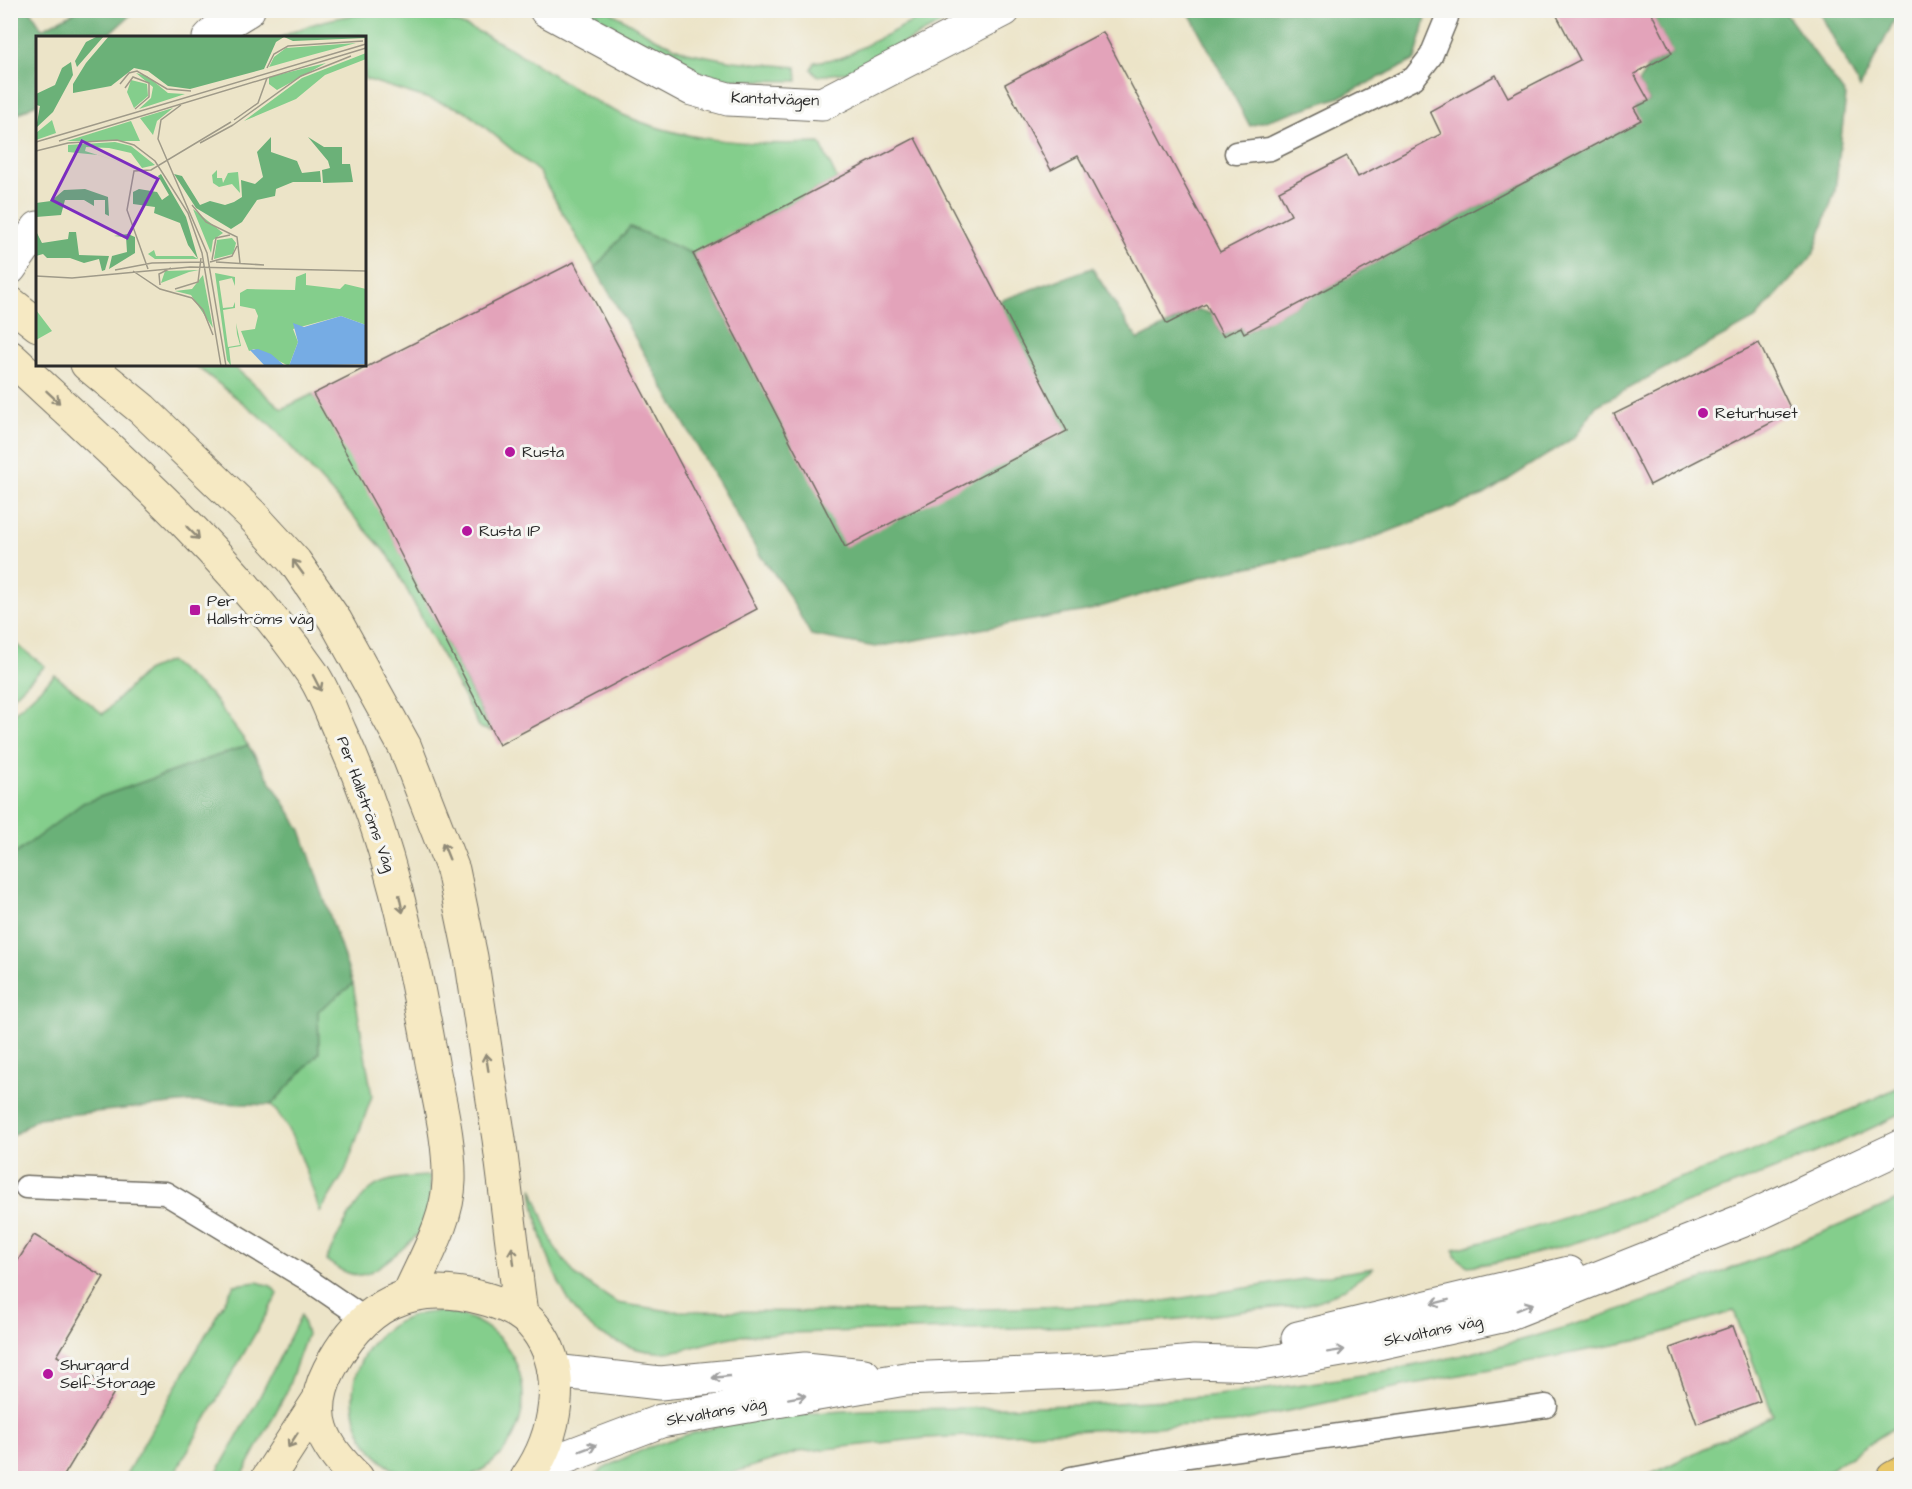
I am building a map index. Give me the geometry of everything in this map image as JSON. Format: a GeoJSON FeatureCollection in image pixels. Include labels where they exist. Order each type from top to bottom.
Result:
{"type":"FeatureCollection","features":[{"type":"Feature","properties":{"kind":"highway"},"geometry":{"type":"LineString","coordinates":[[1893,1479],[1902,1473]]}},
{"type":"Feature","properties":{"kind":"main road"},"geometry":{"type":"LineString","coordinates":[[10,303],[36,323]]}},
{"type":"Feature","properties":{"kind":"main road","name":"Per Hallströms Väg"},"geometry":{"type":"LineString","coordinates":[[10,357],[121,460],[220,561],[280,628],[314,676],[353,759],[397,889],[416,974],[448,1150],[449,1184],[442,1220],[409,1294]]}},
{"type":"Feature","properties":{"kind":"main road"},"geometry":{"type":"LineString","coordinates":[[89,366],[142,410],[251,514],[295,562],[341,631],[405,747],[456,881],[471,957],[497,1128],[521,1314]]}},
{"type":"Feature","properties":{"kind":"main road","name":"Skvaltans väg"},"geometry":{"type":"LineString","coordinates":[[268,1479],[318,1401],[322,1383],[339,1351],[364,1318],[409,1294],[437,1290],[459,1292],[489,1300],[521,1314],[536,1328],[547,1347],[554,1371],[554,1416],[550,1435],[530,1474]]}},
{"type":"Feature","properties":{"kind":"main road","name":"Skvaltans väg"},"geometry":{"type":"LineString","coordinates":[[318,1401],[323,1437],[357,1479]]}},
{"type":"Feature","properties":{"kind":"street"},"geometry":{"type":"LineString","coordinates":[[211,36],[220,27],[248,10]]}},
{"type":"Feature","properties":{"kind":"street","name":"Kantatvägen"},"geometry":{"type":"LineString","coordinates":[[546,10],[692,89],[728,99],[822,104],[1004,10]]}},
{"type":"Feature","properties":{"kind":"street"},"geometry":{"type":"LineString","coordinates":[[10,268],[36,231]]}},
{"type":"Feature","properties":{"kind":"street","name":"Skvaltans väg"},"geometry":{"type":"LineString","coordinates":[[530,1474],[661,1421],[905,1379],[1099,1371],[1194,1362],[1260,1364],[1365,1346],[1502,1316],[1749,1218],[1902,1146]]}},
{"type":"Feature","properties":{"kind":"street","name":"Skvaltans väg"},"geometry":{"type":"LineString","coordinates":[[554,1371],[660,1383],[805,1369],[905,1379]]}},
{"type":"Feature","properties":{"kind":"lane"},"geometry":{"type":"LineString","coordinates":[[1236,153],[1270,149],[1414,78],[1431,56],[1447,17],[1447,10]]}},
{"type":"Feature","properties":{"kind":"lane"},"geometry":{"type":"LineString","coordinates":[[26,1187],[165,1193],[304,1277],[364,1318]]}},
{"type":"Feature","properties":{"kind":"lane"},"geometry":{"type":"LineString","coordinates":[[1071,1479],[1188,1456],[1545,1406]]}},
{"type":"Feature","properties":{"kind":"green space"},"geometry":{"type":"Polygon","coordinates":[[[11,10],[31,11],[42,29],[77,11],[135,11],[107,36],[36,36],[36,104],[11,118],[11,10]]]}},
{"type":"Feature","properties":{"kind":"green space"},"geometry":{"type":"Polygon","coordinates":[[[1425,10],[1427,14],[1415,60],[1340,97],[1250,126],[1188,11],[1425,10]]]}},
{"type":"Feature","properties":{"kind":"green space"},"geometry":{"type":"Polygon","coordinates":[[[399,11],[449,20],[465,26],[517,52],[599,103],[652,126],[735,142],[820,143],[837,179],[693,254],[630,227],[595,268],[539,172],[464,110],[366,79],[366,36],[284,36],[324,21],[399,11]]]}},
{"type":"Feature","properties":{"kind":"green space"},"geometry":{"type":"Polygon","coordinates":[[[576,11],[609,11],[653,37],[686,52],[733,61],[796,67],[797,81],[737,80],[691,71],[576,11]]]}},
{"type":"Feature","properties":{"kind":"green space"},"geometry":{"type":"Polygon","coordinates":[[[933,11],[965,11],[849,72],[817,76],[811,69],[815,62],[841,58],[933,11]]]}},
{"type":"Feature","properties":{"kind":"green space"},"geometry":{"type":"Polygon","coordinates":[[[1650,11],[1784,11],[1846,96],[1835,191],[1813,255],[1755,319],[1596,406],[1575,437],[1484,495],[1351,546],[1210,575],[1086,611],[875,647],[811,635],[782,584],[759,554],[595,268],[630,227],[693,254],[846,546],[999,301],[1092,268],[1138,340],[1197,309],[1212,314],[1223,336],[1241,327],[1244,333],[1640,120],[1634,108],[1649,101],[1639,83],[1648,66],[1672,53],[1650,11]]]}},
{"type":"Feature","properties":{"kind":"green space"},"geometry":{"type":"Polygon","coordinates":[[[1819,11],[1899,11],[1860,88],[1819,11]]]}},
{"type":"Feature","properties":{"kind":"green space"},"geometry":{"type":"Polygon","coordinates":[[[196,366],[233,366],[282,409],[313,394],[343,439],[491,731],[480,728],[389,556],[272,426],[196,366]]]}},
{"type":"Feature","properties":{"kind":"green space"},"geometry":{"type":"Polygon","coordinates":[[[10,640],[45,666],[11,699],[10,699],[10,640]]]}},
{"type":"Feature","properties":{"kind":"green space"},"geometry":{"type":"Polygon","coordinates":[[[169,661],[211,695],[248,745],[83,803],[11,857],[11,716],[55,675],[103,714],[146,671],[169,661]]]}},
{"type":"Feature","properties":{"kind":"green space"},"geometry":{"type":"Polygon","coordinates":[[[248,745],[301,830],[353,984],[318,1011],[319,1053],[271,1105],[190,1102],[38,1118],[11,1137],[11,857],[83,803],[248,745]]]}},
{"type":"Feature","properties":{"kind":"green space"},"geometry":{"type":"Polygon","coordinates":[[[353,984],[372,1096],[345,1172],[320,1212],[294,1141],[280,1115],[271,1105],[319,1053],[318,1011],[353,984]]]}},
{"type":"Feature","properties":{"kind":"green space"},"geometry":{"type":"Polygon","coordinates":[[[1901,1086],[1901,1114],[1818,1152],[1735,1185],[1601,1234],[1522,1257],[1468,1266],[1455,1256],[1454,1249],[1560,1219],[1729,1160],[1833,1118],[1901,1086]]]}},
{"type":"Feature","properties":{"kind":"green space"},"geometry":{"type":"Polygon","coordinates":[[[430,1176],[430,1202],[426,1221],[413,1239],[397,1254],[379,1267],[359,1275],[344,1272],[326,1260],[351,1212],[371,1189],[391,1180],[430,1176]]]}},
{"type":"Feature","properties":{"kind":"green space"},"geometry":{"type":"Polygon","coordinates":[[[532,1188],[554,1246],[576,1276],[617,1303],[670,1311],[902,1312],[1151,1303],[1374,1268],[1349,1286],[1312,1303],[1192,1318],[1087,1326],[754,1335],[732,1337],[670,1352],[654,1352],[633,1348],[606,1337],[590,1327],[576,1311],[554,1272],[539,1227],[532,1188]]]}},
{"type":"Feature","properties":{"kind":"green space"},"geometry":{"type":"Polygon","coordinates":[[[1901,1198],[1901,1423],[1817,1478],[1643,1478],[1773,1415],[1734,1311],[1640,1340],[1398,1387],[1233,1423],[926,1438],[798,1452],[716,1478],[588,1478],[632,1455],[678,1437],[725,1425],[774,1417],[823,1412],[1125,1403],[1187,1398],[1336,1379],[1454,1357],[1563,1328],[1655,1297],[1823,1232],[1901,1198]]]}},
{"type":"Feature","properties":{"kind":"green space"},"geometry":{"type":"Polygon","coordinates":[[[257,1282],[271,1286],[278,1294],[172,1478],[124,1478],[234,1285],[257,1282]]]}},
{"type":"Feature","properties":{"kind":"green space"},"geometry":{"type":"Polygon","coordinates":[[[438,1312],[470,1319],[498,1337],[516,1365],[523,1397],[516,1429],[498,1457],[470,1475],[438,1482],[406,1475],[378,1457],[360,1429],[353,1397],[360,1365],[378,1337],[406,1319],[438,1312]]]}},
{"type":"Feature","properties":{"kind":"green space"},"geometry":{"type":"Polygon","coordinates":[[[301,1315],[307,1334],[286,1393],[241,1478],[214,1478],[257,1402],[301,1315]]]}},
{"type":"Feature","properties":{"kind":"building"},"geometry":{"type":"Polygon","coordinates":[[[1554,10],[1650,10],[1672,53],[1634,74],[1649,101],[1634,108],[1641,120],[1244,333],[1241,327],[1223,336],[1206,304],[1167,324],[1078,156],[1051,170],[1005,84],[1103,32],[1220,252],[1291,215],[1279,191],[1347,156],[1358,177],[1441,134],[1430,111],[1496,75],[1508,97],[1580,60],[1554,10]]]}},
{"type":"Feature","properties":{"kind":"building"},"geometry":{"type":"Polygon","coordinates":[[[915,138],[1067,431],[845,547],[693,254],[915,138]]]}},
{"type":"Feature","properties":{"kind":"building","name":"Rusta"},"geometry":{"type":"Polygon","coordinates":[[[574,262],[757,609],[499,745],[378,510],[313,394],[574,262]]]}},
{"type":"Feature","properties":{"kind":"building","name":"Returhuset"},"geometry":{"type":"Polygon","coordinates":[[[1759,343],[1792,412],[1650,485],[1614,414],[1759,343]]]}},
{"type":"Feature","properties":{"kind":"building","name":"Shurgard Self-Storage"},"geometry":{"type":"Polygon","coordinates":[[[34,1235],[104,1277],[57,1356],[115,1391],[62,1479],[25,1479],[10,1470],[10,1273],[34,1235]]]}},
{"type":"Feature","properties":{"kind":"building"},"geometry":{"type":"Polygon","coordinates":[[[1733,1326],[1760,1401],[1697,1424],[1670,1348],[1733,1326]]]}},
{"type":"Feature","properties":{"kind":"place","name":"Returhuset"},"geometry":{"type":"Point","coordinates":[1703,413]}},
{"type":"Feature","properties":{"kind":"place","name":"Rusta"},"geometry":{"type":"Point","coordinates":[510,452]}},
{"type":"Feature","properties":{"kind":"place","name":"Rusta IP"},"geometry":{"type":"Point","coordinates":[467,531]}},
{"type":"Feature","properties":{"kind":"place","name":"Per Hallströms väg"},"geometry":{"type":"Point","coordinates":[195,610]}},
{"type":"Feature","properties":{"kind":"place","name":"Shurgard Self-Storage"},"geometry":{"type":"Point","coordinates":[48,1374]}}]}
